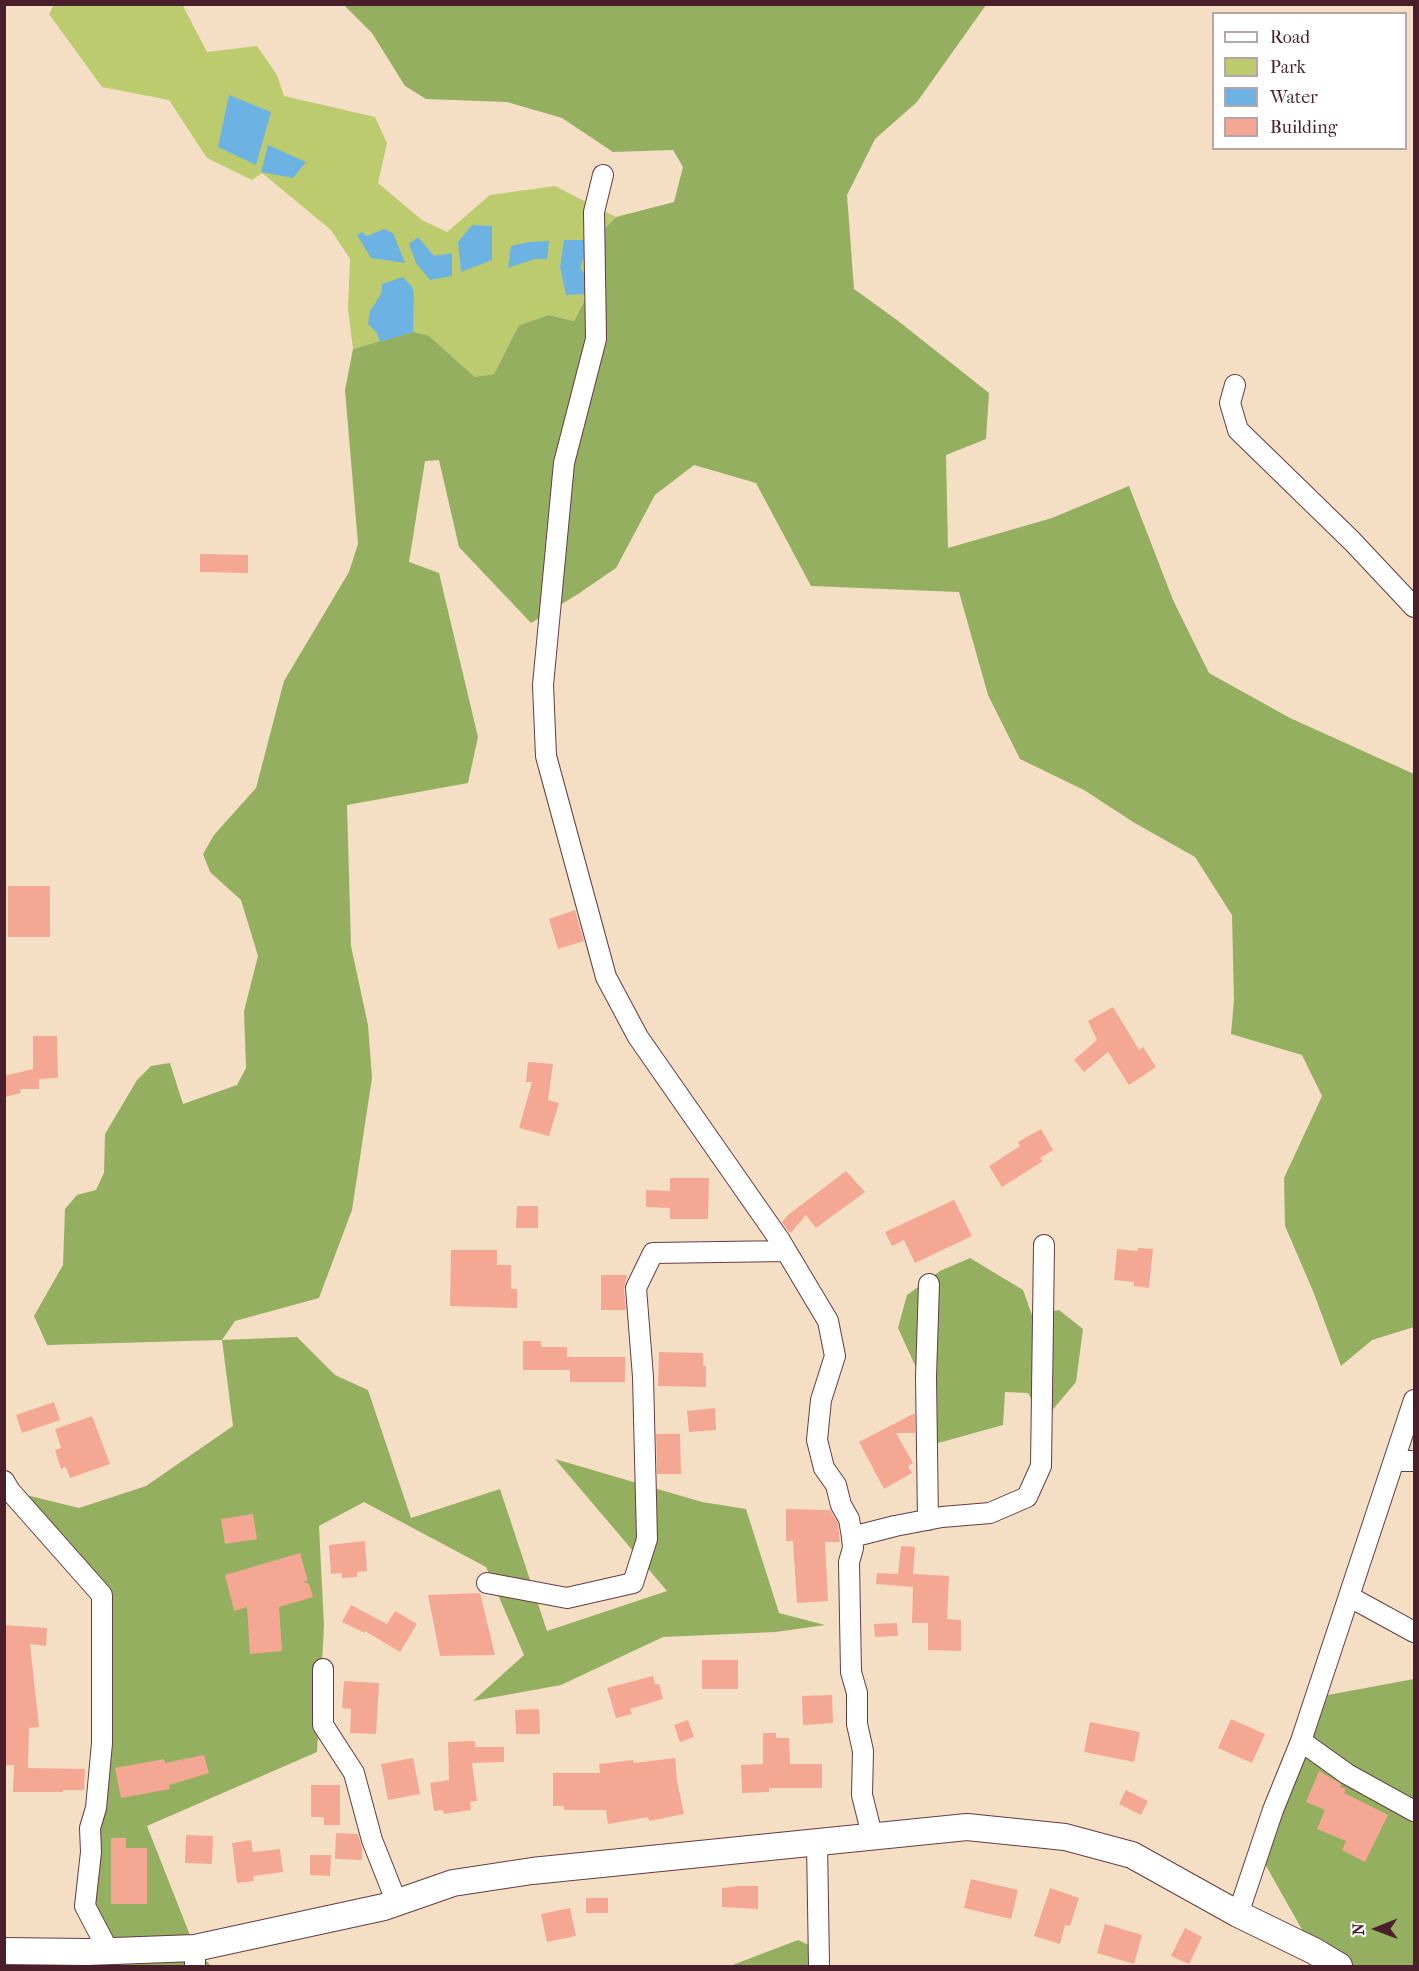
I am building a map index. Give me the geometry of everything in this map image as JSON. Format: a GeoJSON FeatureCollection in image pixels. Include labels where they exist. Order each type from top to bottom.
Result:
{"type":"FeatureCollection","features":[{"type":"Feature","properties":{"kind":"main road"},"geometry":{"type":"LineString","coordinates":[[4,1951],[109,1952],[195,1957],[397,1903],[453,1883],[531,1871],[967,1827],[1065,1837],[1132,1855],[1238,1914],[1340,1966]]}},
{"type":"Feature","properties":{"kind":"street"},"geometry":{"type":"LineString","coordinates":[[603,175],[594,212],[596,339],[564,463],[544,673],[546,756],[606,977],[638,1037],[786,1251],[828,1321],[835,1356],[821,1400],[817,1440],[824,1468],[836,1485],[849,1519],[852,1537],[853,1548],[849,1562],[851,1672],[857,1693],[857,1724],[863,1751],[862,1795],[872,1835]]}},
{"type":"Feature","properties":{"kind":"street"},"geometry":{"type":"LineString","coordinates":[[1235,385],[1230,403],[1238,430],[1352,541],[1414,607]]}},
{"type":"Feature","properties":{"kind":"street"},"geometry":{"type":"LineString","coordinates":[[852,1537],[928,1520],[990,1513],[1027,1497],[1041,1466],[1044,1245]]}},
{"type":"Feature","properties":{"kind":"street"},"geometry":{"type":"LineString","coordinates":[[487,1583],[567,1598],[633,1583],[647,1539],[643,1377],[636,1288],[653,1253],[786,1251]]}},
{"type":"Feature","properties":{"kind":"street"},"geometry":{"type":"LineString","coordinates":[[928,1520],[926,1377],[929,1284]]}},
{"type":"Feature","properties":{"kind":"street"},"geometry":{"type":"LineString","coordinates":[[1238,1914],[1273,1810],[1301,1741],[1414,1400]]}},
{"type":"Feature","properties":{"kind":"street"},"geometry":{"type":"LineString","coordinates":[[1394,1461],[1414,1461]]}},
{"type":"Feature","properties":{"kind":"street"},"geometry":{"type":"LineString","coordinates":[[4,1481],[10,1491],[102,1595],[102,1743],[96,1808],[90,1828],[85,1906],[109,1952]]}},
{"type":"Feature","properties":{"kind":"street"},"geometry":{"type":"LineString","coordinates":[[1350,1597],[1414,1632]]}},
{"type":"Feature","properties":{"kind":"street"},"geometry":{"type":"LineString","coordinates":[[323,1669],[323,1725],[354,1773],[372,1840],[397,1903]]}},
{"type":"Feature","properties":{"kind":"street"},"geometry":{"type":"LineString","coordinates":[[1301,1741],[1347,1774],[1414,1811]]}},
{"type":"Feature","properties":{"kind":"street"},"geometry":{"type":"LineString","coordinates":[[817,1842],[819,1966]]}},
{"type":"Feature","properties":{"kind":"green space"},"geometry":{"type":"Polygon","coordinates":[[[54,5],[183,6],[207,52],[257,46],[277,75],[284,96],[375,117],[387,143],[378,183],[422,220],[447,232],[490,195],[555,186],[616,217],[603,230],[588,294],[574,321],[549,315],[519,325],[494,374],[475,377],[429,336],[380,342],[353,349],[348,309],[350,259],[331,230],[262,173],[252,180],[207,158],[169,100],[102,87],[49,14],[54,5]]]}},
{"type":"Feature","properties":{"kind":"green space"},"geometry":{"type":"Polygon","coordinates":[[[344,5],[986,5],[917,102],[875,139],[847,195],[854,289],[989,393],[986,439],[946,455],[948,548],[1052,518],[1129,486],[1173,600],[1209,673],[1290,718],[1414,774],[1414,1327],[1372,1340],[1341,1366],[1313,1291],[1285,1226],[1284,1178],[1322,1096],[1302,1055],[1231,1034],[1234,1000],[1232,915],[1195,857],[1133,822],[1084,790],[1020,759],[988,695],[959,592],[811,586],[756,483],[694,465],[655,495],[616,568],[531,623],[459,547],[439,460],[425,461],[409,562],[439,573],[478,737],[468,783],[347,805],[351,946],[368,1025],[372,1078],[352,1210],[319,1298],[235,1321],[222,1340],[47,1345],[34,1316],[63,1265],[65,1209],[77,1195],[96,1190],[104,1173],[105,1134],[137,1080],[151,1066],[170,1063],[183,1104],[237,1085],[246,1068],[244,1011],[258,956],[241,900],[210,872],[203,854],[214,835],[256,788],[284,681],[349,572],[358,544],[345,390],[353,349],[413,332],[429,336],[475,377],[494,374],[519,325],[549,315],[574,321],[588,294],[603,230],[616,217],[674,202],[683,167],[673,150],[613,152],[562,118],[507,102],[426,99],[405,86],[372,33],[344,5]]]}},
{"type":"Feature","properties":{"kind":"green space"},"geometry":{"type":"Polygon","coordinates":[[[970,1258],[1023,1290],[1032,1315],[1059,1310],[1083,1329],[1076,1382],[1044,1420],[1028,1393],[1005,1392],[1003,1425],[931,1445],[924,1385],[898,1328],[907,1295],[940,1271],[970,1258]]]}},
{"type":"Feature","properties":{"kind":"green space"},"geometry":{"type":"Polygon","coordinates":[[[297,1337],[335,1375],[368,1390],[411,1518],[500,1489],[547,1631],[667,1591],[555,1459],[702,1502],[746,1509],[779,1613],[825,1625],[776,1632],[663,1637],[561,1685],[473,1701],[524,1655],[486,1567],[364,1502],[319,1526],[324,1626],[317,1752],[147,1826],[195,1948],[211,1966],[5,1966],[5,1951],[109,1952],[85,1906],[102,1595],[10,1491],[79,1508],[146,1486],[233,1426],[222,1340],[297,1337]]]}},
{"type":"Feature","properties":{"kind":"green space"},"geometry":{"type":"Polygon","coordinates":[[[1414,1679],[1414,1966],[1339,1966],[1314,1951],[1265,1864],[1317,1697],[1414,1679]]]}},
{"type":"Feature","properties":{"kind":"green space"},"geometry":{"type":"Polygon","coordinates":[[[798,1940],[826,1953],[828,1966],[730,1966],[798,1940]]]}},
{"type":"Feature","properties":{"kind":"water"},"geometry":{"type":"Polygon","coordinates":[[[229,95],[271,112],[256,165],[218,147],[229,95]]]}},
{"type":"Feature","properties":{"kind":"water"},"geometry":{"type":"Polygon","coordinates":[[[268,145],[306,162],[293,178],[261,172],[268,145]]]}},
{"type":"Feature","properties":{"kind":"water"},"geometry":{"type":"Polygon","coordinates":[[[472,225],[492,226],[492,260],[461,272],[458,242],[472,225]]]}},
{"type":"Feature","properties":{"kind":"water"},"geometry":{"type":"Polygon","coordinates":[[[384,229],[393,233],[405,263],[371,258],[357,235],[362,232],[367,236],[384,229]]]}},
{"type":"Feature","properties":{"kind":"water"},"geometry":{"type":"Polygon","coordinates":[[[418,237],[434,256],[452,253],[452,276],[430,280],[416,263],[409,244],[418,237]]]}},
{"type":"Feature","properties":{"kind":"water"},"geometry":{"type":"Polygon","coordinates":[[[564,240],[590,240],[580,268],[591,282],[588,294],[566,295],[560,267],[564,240]]]}},
{"type":"Feature","properties":{"kind":"water"},"geometry":{"type":"Polygon","coordinates":[[[549,241],[547,259],[535,259],[508,268],[511,246],[549,241]]]}},
{"type":"Feature","properties":{"kind":"water"},"geometry":{"type":"Polygon","coordinates":[[[403,277],[414,293],[413,332],[380,342],[377,333],[368,324],[370,311],[381,294],[382,284],[403,277]]]}},
{"type":"Feature","properties":{"kind":"building"},"geometry":{"type":"Polygon","coordinates":[[[200,554],[248,555],[248,573],[200,572],[200,554]]]}},
{"type":"Feature","properties":{"kind":"building"},"geometry":{"type":"Polygon","coordinates":[[[8,886],[50,886],[50,937],[8,937],[8,886]]]}},
{"type":"Feature","properties":{"kind":"building"},"geometry":{"type":"Polygon","coordinates":[[[575,910],[584,941],[558,949],[549,919],[575,910]]]}},
{"type":"Feature","properties":{"kind":"building"},"geometry":{"type":"Polygon","coordinates":[[[1113,1007],[1139,1050],[1143,1047],[1156,1067],[1129,1085],[1108,1052],[1084,1072],[1074,1060],[1097,1040],[1088,1021],[1113,1007]]]}},
{"type":"Feature","properties":{"kind":"building"},"geometry":{"type":"Polygon","coordinates":[[[33,1036],[57,1036],[58,1078],[39,1079],[39,1089],[20,1089],[21,1093],[4,1097],[4,1076],[33,1069],[33,1036]]]}},
{"type":"Feature","properties":{"kind":"building"},"geometry":{"type":"Polygon","coordinates":[[[528,1062],[553,1064],[548,1100],[559,1103],[549,1136],[519,1128],[532,1082],[526,1082],[528,1062]]]}},
{"type":"Feature","properties":{"kind":"building"},"geometry":{"type":"Polygon","coordinates":[[[1041,1129],[1053,1150],[1040,1158],[1043,1161],[1002,1187],[989,1166],[1020,1146],[1018,1142],[1041,1129]]]}},
{"type":"Feature","properties":{"kind":"building"},"geometry":{"type":"Polygon","coordinates":[[[846,1171],[865,1192],[816,1228],[806,1215],[791,1233],[788,1231],[782,1222],[788,1215],[846,1171]]]}},
{"type":"Feature","properties":{"kind":"building"},"geometry":{"type":"Polygon","coordinates":[[[670,1178],[709,1178],[708,1219],[670,1219],[670,1208],[646,1207],[646,1190],[670,1191],[670,1178]]]}},
{"type":"Feature","properties":{"kind":"building"},"geometry":{"type":"Polygon","coordinates":[[[954,1200],[972,1236],[915,1263],[904,1240],[892,1246],[885,1232],[954,1200]]]}},
{"type":"Feature","properties":{"kind":"building"},"geometry":{"type":"Polygon","coordinates":[[[517,1206],[538,1206],[538,1228],[516,1228],[517,1206]]]}},
{"type":"Feature","properties":{"kind":"building"},"geometry":{"type":"Polygon","coordinates":[[[1138,1248],[1153,1249],[1149,1288],[1134,1286],[1134,1282],[1114,1280],[1117,1249],[1138,1251],[1138,1248]]]}},
{"type":"Feature","properties":{"kind":"building"},"geometry":{"type":"Polygon","coordinates":[[[451,1250],[497,1250],[497,1265],[511,1265],[511,1289],[517,1289],[517,1308],[450,1306],[451,1250]]]}},
{"type":"Feature","properties":{"kind":"building"},"geometry":{"type":"Polygon","coordinates":[[[601,1275],[627,1275],[624,1289],[626,1310],[601,1310],[601,1275]]]}},
{"type":"Feature","properties":{"kind":"building"},"geometry":{"type":"Polygon","coordinates":[[[523,1341],[541,1341],[541,1347],[567,1347],[567,1357],[625,1357],[625,1382],[570,1382],[570,1370],[523,1370],[523,1341]]]}},
{"type":"Feature","properties":{"kind":"building"},"geometry":{"type":"Polygon","coordinates":[[[659,1352],[703,1353],[703,1366],[706,1366],[706,1387],[658,1386],[659,1352]]]}},
{"type":"Feature","properties":{"kind":"building"},"geometry":{"type":"Polygon","coordinates":[[[54,1402],[60,1420],[22,1433],[16,1415],[54,1402]]]}},
{"type":"Feature","properties":{"kind":"building"},"geometry":{"type":"Polygon","coordinates":[[[715,1408],[716,1430],[689,1432],[687,1411],[715,1408]]]}},
{"type":"Feature","properties":{"kind":"building"},"geometry":{"type":"Polygon","coordinates":[[[915,1414],[915,1433],[896,1433],[913,1463],[908,1466],[912,1473],[884,1489],[859,1442],[915,1414]]]}},
{"type":"Feature","properties":{"kind":"building"},"geometry":{"type":"Polygon","coordinates":[[[92,1416],[110,1464],[70,1478],[66,1467],[61,1469],[55,1450],[61,1448],[55,1429],[92,1416]]]}},
{"type":"Feature","properties":{"kind":"building"},"geometry":{"type":"Polygon","coordinates":[[[656,1434],[680,1434],[681,1474],[657,1474],[656,1434]]]}},
{"type":"Feature","properties":{"kind":"building"},"geometry":{"type":"Polygon","coordinates":[[[786,1509],[830,1510],[838,1523],[840,1542],[825,1542],[828,1601],[797,1603],[793,1541],[786,1541],[786,1509]]]}},
{"type":"Feature","properties":{"kind":"building"},"geometry":{"type":"Polygon","coordinates":[[[253,1514],[257,1539],[225,1544],[221,1519],[253,1514]]]}},
{"type":"Feature","properties":{"kind":"building"},"geometry":{"type":"Polygon","coordinates":[[[365,1541],[367,1571],[357,1572],[357,1577],[342,1578],[342,1573],[331,1574],[329,1545],[365,1541]]]}},
{"type":"Feature","properties":{"kind":"building"},"geometry":{"type":"Polygon","coordinates":[[[901,1546],[915,1547],[913,1574],[949,1576],[947,1619],[961,1620],[961,1651],[928,1650],[928,1623],[912,1623],[913,1587],[876,1584],[877,1573],[898,1574],[901,1546]]]}},
{"type":"Feature","properties":{"kind":"building"},"geometry":{"type":"Polygon","coordinates":[[[300,1553],[308,1581],[303,1581],[309,1584],[313,1597],[279,1607],[282,1651],[250,1654],[247,1607],[234,1611],[225,1575],[300,1553]]]}},
{"type":"Feature","properties":{"kind":"building"},"geometry":{"type":"Polygon","coordinates":[[[480,1593],[495,1655],[440,1656],[428,1595],[480,1593]]]}},
{"type":"Feature","properties":{"kind":"building"},"geometry":{"type":"Polygon","coordinates":[[[351,1605],[387,1624],[395,1611],[417,1624],[400,1652],[365,1631],[365,1633],[342,1622],[351,1605]]]}},
{"type":"Feature","properties":{"kind":"building"},"geometry":{"type":"Polygon","coordinates":[[[897,1623],[898,1636],[875,1637],[874,1624],[897,1623]]]}},
{"type":"Feature","properties":{"kind":"building"},"geometry":{"type":"Polygon","coordinates":[[[4,1625],[47,1628],[46,1646],[30,1644],[39,1727],[29,1728],[28,1768],[85,1769],[84,1790],[13,1792],[14,1765],[4,1765],[4,1625]]]}},
{"type":"Feature","properties":{"kind":"building"},"geometry":{"type":"Polygon","coordinates":[[[702,1660],[738,1660],[738,1689],[702,1689],[702,1660]]]}},
{"type":"Feature","properties":{"kind":"building"},"geometry":{"type":"Polygon","coordinates":[[[653,1676],[655,1684],[659,1684],[663,1699],[630,1709],[632,1714],[616,1718],[607,1688],[653,1676]]]}},
{"type":"Feature","properties":{"kind":"building"},"geometry":{"type":"Polygon","coordinates":[[[344,1681],[379,1683],[376,1734],[350,1733],[351,1709],[342,1708],[344,1681]]]}},
{"type":"Feature","properties":{"kind":"building"},"geometry":{"type":"Polygon","coordinates":[[[832,1695],[833,1723],[803,1725],[802,1696],[832,1695]]]}},
{"type":"Feature","properties":{"kind":"building"},"geometry":{"type":"Polygon","coordinates":[[[539,1709],[540,1734],[516,1734],[515,1710],[539,1709]]]}},
{"type":"Feature","properties":{"kind":"building"},"geometry":{"type":"Polygon","coordinates":[[[1231,1719],[1265,1734],[1252,1763],[1218,1748],[1231,1719]]]}},
{"type":"Feature","properties":{"kind":"building"},"geometry":{"type":"Polygon","coordinates":[[[688,1720],[694,1737],[680,1742],[674,1725],[688,1720]]]}},
{"type":"Feature","properties":{"kind":"building"},"geometry":{"type":"Polygon","coordinates":[[[1090,1722],[1140,1732],[1134,1762],[1084,1752],[1090,1722]]]}},
{"type":"Feature","properties":{"kind":"building"},"geometry":{"type":"Polygon","coordinates":[[[763,1733],[776,1733],[776,1738],[789,1738],[790,1764],[822,1764],[822,1788],[769,1788],[769,1792],[742,1793],[741,1765],[763,1764],[763,1733]]]}},
{"type":"Feature","properties":{"kind":"building"},"geometry":{"type":"Polygon","coordinates":[[[475,1741],[475,1747],[504,1747],[504,1762],[472,1763],[477,1801],[470,1802],[471,1810],[444,1814],[443,1810],[434,1811],[430,1783],[449,1780],[448,1742],[475,1741]]]}},
{"type":"Feature","properties":{"kind":"building"},"geometry":{"type":"Polygon","coordinates":[[[204,1755],[209,1773],[169,1785],[170,1789],[121,1798],[115,1768],[164,1759],[165,1763],[204,1755]]]}},
{"type":"Feature","properties":{"kind":"building"},"geometry":{"type":"Polygon","coordinates":[[[413,1758],[420,1794],[388,1800],[381,1764],[413,1758]]]}},
{"type":"Feature","properties":{"kind":"building"},"geometry":{"type":"Polygon","coordinates":[[[675,1758],[684,1814],[649,1821],[648,1817],[608,1824],[606,1810],[564,1810],[564,1806],[553,1806],[553,1773],[600,1773],[599,1764],[675,1758]]]}},
{"type":"Feature","properties":{"kind":"building"},"geometry":{"type":"Polygon","coordinates":[[[1319,1771],[1341,1784],[1340,1787],[1346,1789],[1344,1793],[1388,1815],[1365,1862],[1342,1850],[1346,1841],[1317,1829],[1325,1810],[1306,1802],[1319,1771]]]}},
{"type":"Feature","properties":{"kind":"building"},"geometry":{"type":"Polygon","coordinates":[[[311,1785],[340,1785],[340,1825],[324,1825],[324,1817],[311,1817],[311,1785]]]}},
{"type":"Feature","properties":{"kind":"building"},"geometry":{"type":"Polygon","coordinates":[[[1126,1790],[1148,1801],[1141,1815],[1119,1804],[1126,1790]]]}},
{"type":"Feature","properties":{"kind":"building"},"geometry":{"type":"Polygon","coordinates":[[[336,1833],[358,1834],[362,1847],[362,1860],[335,1859],[336,1833]]]}},
{"type":"Feature","properties":{"kind":"building"},"geometry":{"type":"Polygon","coordinates":[[[186,1835],[213,1836],[212,1864],[185,1863],[186,1835]]]}},
{"type":"Feature","properties":{"kind":"building"},"geometry":{"type":"Polygon","coordinates":[[[111,1838],[126,1838],[126,1848],[147,1848],[147,1904],[111,1904],[111,1838]]]}},
{"type":"Feature","properties":{"kind":"building"},"geometry":{"type":"Polygon","coordinates":[[[251,1840],[253,1852],[280,1849],[283,1872],[253,1876],[254,1881],[237,1883],[232,1843],[251,1840]]]}},
{"type":"Feature","properties":{"kind":"building"},"geometry":{"type":"Polygon","coordinates":[[[310,1855],[331,1855],[330,1876],[310,1875],[310,1855]]]}},
{"type":"Feature","properties":{"kind":"building"},"geometry":{"type":"Polygon","coordinates":[[[971,1879],[1018,1890],[1011,1919],[964,1908],[971,1879]]]}},
{"type":"Feature","properties":{"kind":"building"},"geometry":{"type":"Polygon","coordinates":[[[758,1886],[758,1909],[722,1907],[722,1888],[758,1886]]]}},
{"type":"Feature","properties":{"kind":"building"},"geometry":{"type":"Polygon","coordinates":[[[1050,1888],[1079,1898],[1070,1926],[1065,1925],[1060,1944],[1034,1936],[1050,1888]]]}},
{"type":"Feature","properties":{"kind":"building"},"geometry":{"type":"Polygon","coordinates":[[[586,1898],[608,1898],[608,1913],[586,1913],[586,1898]]]}},
{"type":"Feature","properties":{"kind":"building"},"geometry":{"type":"Polygon","coordinates":[[[570,1908],[576,1936],[547,1942],[541,1914],[570,1908]]]}},
{"type":"Feature","properties":{"kind":"building"},"geometry":{"type":"Polygon","coordinates":[[[1105,1924],[1142,1935],[1134,1964],[1097,1953],[1105,1924]]]}},
{"type":"Feature","properties":{"kind":"building"},"geometry":{"type":"Polygon","coordinates":[[[1185,1928],[1202,1937],[1189,1964],[1171,1956],[1185,1928]]]}}]}
